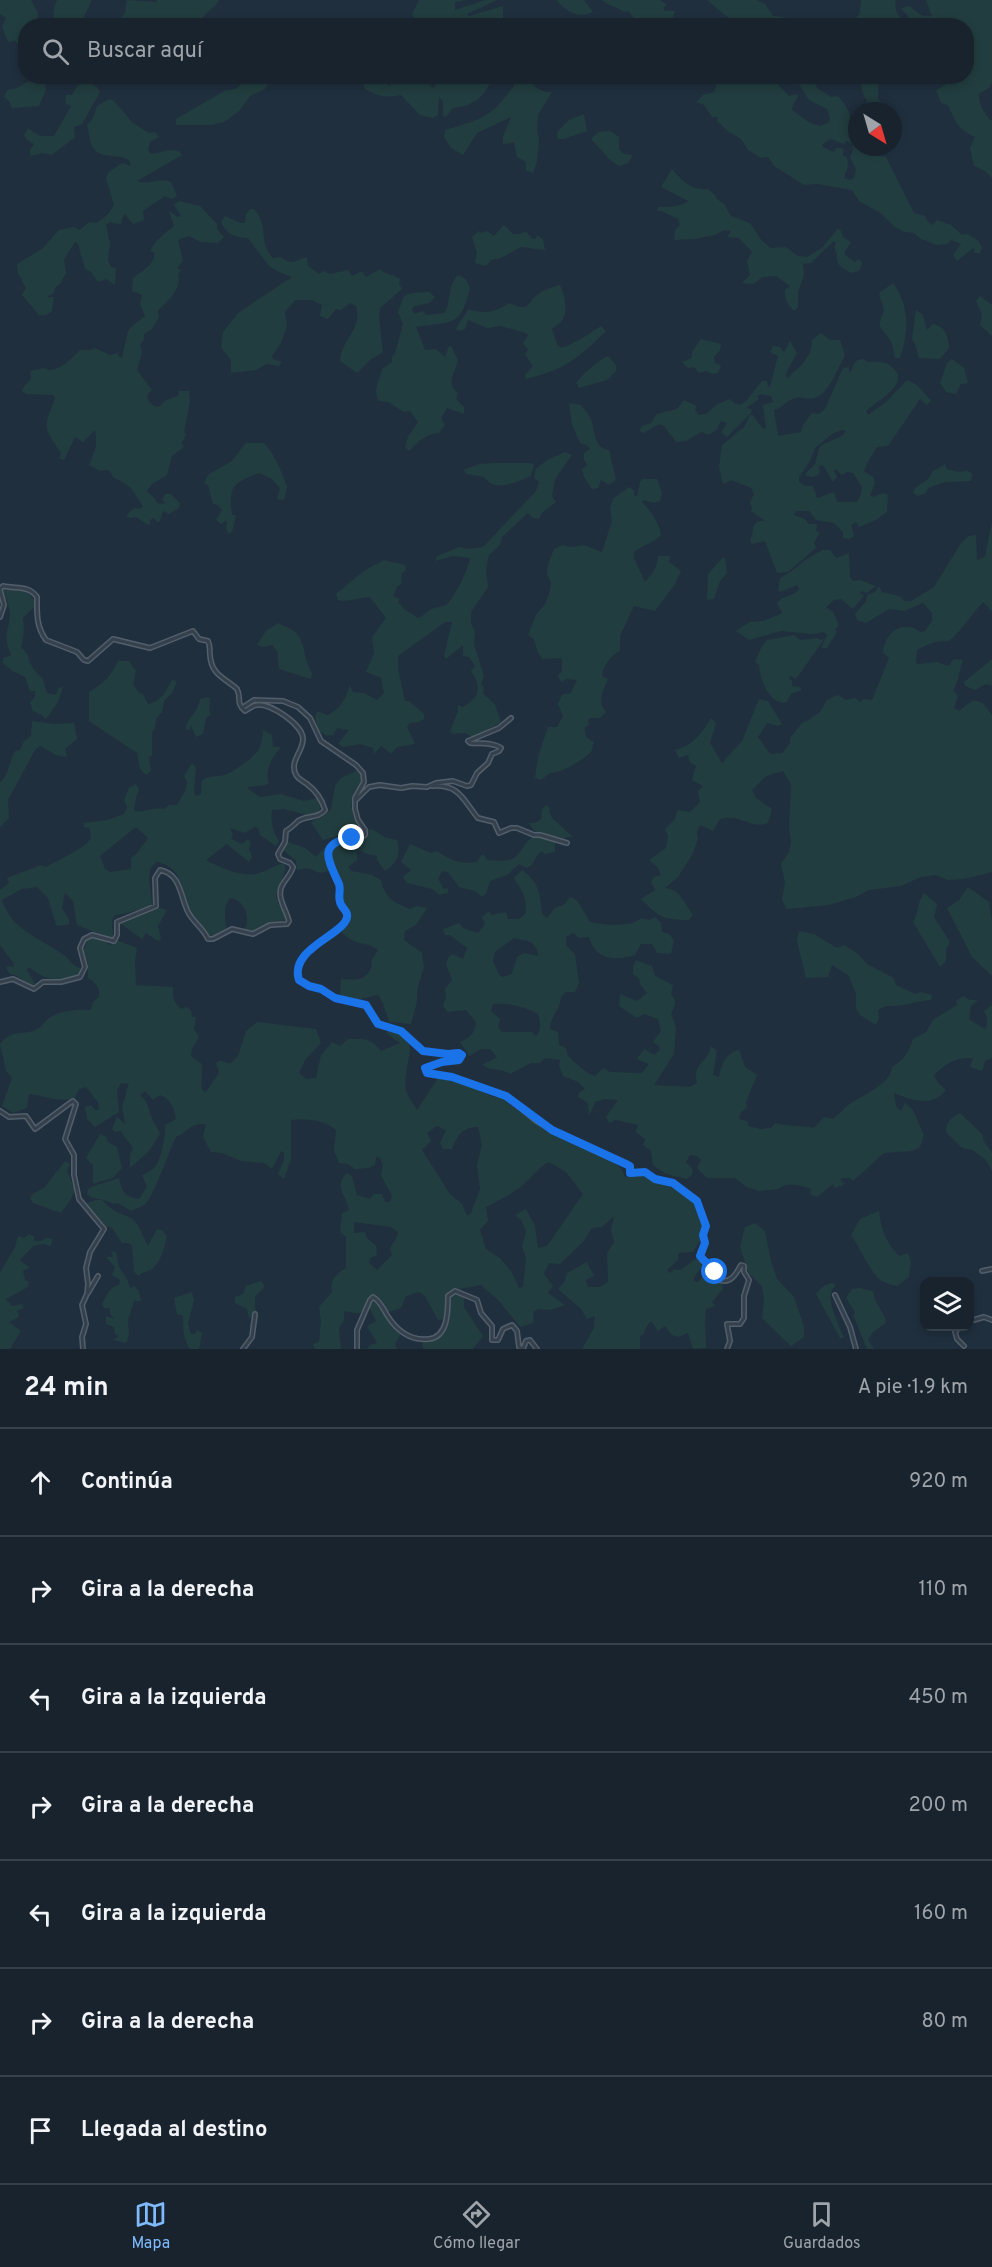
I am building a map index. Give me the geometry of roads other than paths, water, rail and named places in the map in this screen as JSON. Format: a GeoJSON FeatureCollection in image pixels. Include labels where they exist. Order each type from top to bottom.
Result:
{"type":"FeatureCollection","features":[{"type":"Feature","properties":{"kind":"street"},"geometry":{"type":"LineString","coordinates":[[0,617],[4,605],[0,590],[3,586],[33,591],[37,597],[35,611],[37,624],[46,640],[75,651],[88,661],[113,639],[150,648],[193,631],[199,639],[209,643],[210,657],[216,673],[237,689],[238,703],[245,711],[255,705],[263,705],[291,720],[303,739],[295,759],[295,771],[300,780],[320,797],[325,808],[320,815],[298,821],[294,827],[286,831],[285,842],[278,854],[280,859],[290,862],[293,867],[281,886],[280,894],[287,914],[287,924],[270,925],[252,934],[232,929],[213,939],[208,939],[188,913],[177,881],[169,873],[160,870],[154,878],[156,906],[117,922],[117,935],[114,940],[92,935],[84,939],[80,948],[85,967],[81,978],[61,982],[41,982],[34,989],[13,979],[0,982]]}},
{"type":"Feature","properties":{"kind":"street"},"geometry":{"type":"LineString","coordinates":[[242,708],[254,700],[274,700],[283,701],[302,711],[312,721],[321,741],[356,765],[363,773],[364,782],[355,801],[356,814],[364,827],[365,835],[337,841],[331,845],[328,856],[332,872],[340,888],[340,900],[347,918],[306,954],[297,971],[299,980],[335,998],[366,1005],[378,1024],[401,1031],[423,1051],[462,1055],[459,1060],[442,1062],[425,1068],[427,1073],[452,1077],[506,1096],[552,1130],[630,1166],[630,1173],[645,1172],[655,1179],[673,1183],[697,1201],[706,1226],[703,1235],[705,1243],[700,1253],[702,1260],[714,1269],[719,1280],[731,1279],[741,1265],[744,1266],[744,1272],[749,1280],[744,1296],[744,1318],[740,1324],[728,1324],[730,1341],[727,1349]]}},
{"type":"Feature","properties":{"kind":"street"},"geometry":{"type":"LineString","coordinates":[[427,787],[436,783],[453,781],[467,786],[472,784],[477,773],[485,766],[492,754],[501,748],[468,741],[499,728],[512,718]]}},
{"type":"Feature","properties":{"kind":"street"},"geometry":{"type":"LineString","coordinates":[[355,801],[369,787],[448,787],[456,791],[468,803],[478,818],[494,822],[499,833],[517,828],[534,835],[567,843]]}},
{"type":"Feature","properties":{"kind":"street"},"geometry":{"type":"LineString","coordinates":[[0,1111],[9,1117],[26,1116],[32,1127],[37,1128],[70,1103],[75,1102],[65,1139],[74,1155],[80,1199],[104,1229],[90,1252],[87,1264],[87,1294]]}},
{"type":"Feature","properties":{"kind":"street"},"geometry":{"type":"LineString","coordinates":[[982,1271],[992,1269]]}},
{"type":"Feature","properties":{"kind":"street"},"geometry":{"type":"LineString","coordinates":[[83,1349],[82,1337],[86,1324],[82,1305],[98,1276]]}},
{"type":"Feature","properties":{"kind":"street"},"geometry":{"type":"LineString","coordinates":[[357,1349],[357,1329],[373,1297],[379,1301],[393,1324],[404,1334],[416,1340],[432,1339],[441,1332],[447,1314],[448,1296],[455,1291],[477,1300],[480,1313],[492,1326],[492,1340],[498,1340],[503,1329],[512,1325],[517,1331],[519,1347],[523,1349],[526,1341],[530,1340],[537,1349]]}},
{"type":"Feature","properties":{"kind":"street"},"geometry":{"type":"LineString","coordinates":[[835,1295],[850,1327],[856,1349]]}},
{"type":"Feature","properties":{"kind":"street"},"geometry":{"type":"LineString","coordinates":[[243,1349],[252,1337],[255,1314]]}},
{"type":"Feature","properties":{"kind":"street"},"geometry":{"type":"LineString","coordinates":[[974,1320],[984,1317],[992,1320]]}},
{"type":"Feature","properties":{"kind":"street"},"geometry":{"type":"LineString","coordinates":[[956,1331],[955,1336],[964,1346]]}}]}
